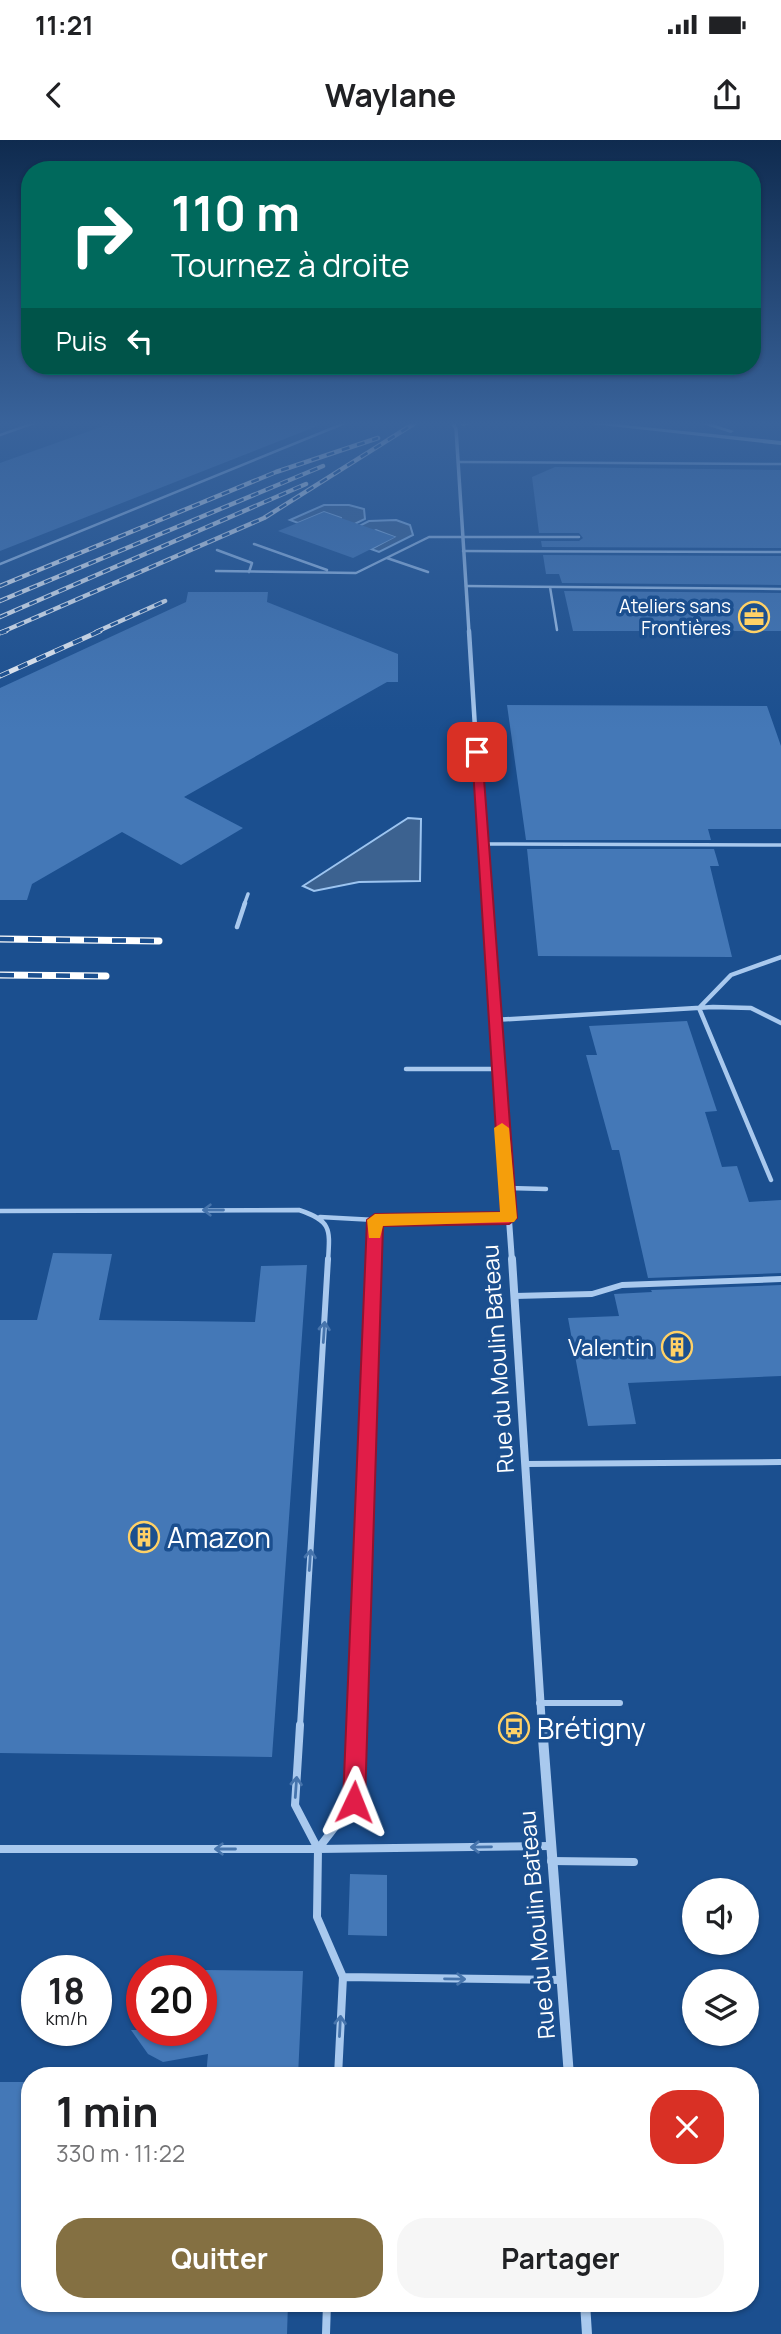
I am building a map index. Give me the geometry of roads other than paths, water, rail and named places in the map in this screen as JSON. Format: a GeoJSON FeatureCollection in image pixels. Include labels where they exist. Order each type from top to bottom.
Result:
{"type":"FeatureCollection","features":[{"type":"Feature","properties":{"kind":"street","name":"Rue du Moulin Bateau"},"geometry":{"type":"LineString","coordinates":[[462,525],[497,1069],[515,1296],[539,1703],[568,2067]]}},
{"type":"Feature","properties":{"kind":"street"},"geometry":{"type":"LineString","coordinates":[[586,2312],[587,2334]]}},
{"type":"Feature","properties":{"kind":"lane"},"geometry":{"type":"LineString","coordinates":[[0,564],[94,525]]}},
{"type":"Feature","properties":{"kind":"lane"},"geometry":{"type":"LineString","coordinates":[[216,571],[356,573],[429,537],[579,537]]}},
{"type":"Feature","properties":{"kind":"lane"},"geometry":{"type":"LineString","coordinates":[[254,544],[333,572]]}},
{"type":"Feature","properties":{"kind":"lane"},"geometry":{"type":"LineString","coordinates":[[217,550],[252,563],[249,572]]}},
{"type":"Feature","properties":{"kind":"lane"},"geometry":{"type":"LineString","coordinates":[[463,551],[781,552]]}},
{"type":"Feature","properties":{"kind":"lane"},"geometry":{"type":"LineString","coordinates":[[387,558],[428,572]]}},
{"type":"Feature","properties":{"kind":"lane"},"geometry":{"type":"LineString","coordinates":[[466,586],[781,589]]}},
{"type":"Feature","properties":{"kind":"lane"},"geometry":{"type":"LineString","coordinates":[[550,587],[557,630]]}},
{"type":"Feature","properties":{"kind":"lane"},"geometry":{"type":"LineString","coordinates":[[484,844],[781,845]]}},
{"type":"Feature","properties":{"kind":"lane"},"geometry":{"type":"LineString","coordinates":[[237,927],[248,894]]}},
{"type":"Feature","properties":{"kind":"lane"},"geometry":{"type":"LineString","coordinates":[[699,1007],[732,975],[781,957]]}},
{"type":"Feature","properties":{"kind":"lane"},"geometry":{"type":"LineString","coordinates":[[494,1020],[699,1007],[751,1008],[781,1023]]}},
{"type":"Feature","properties":{"kind":"lane"},"geometry":{"type":"LineString","coordinates":[[699,1007],[771,1180]]}},
{"type":"Feature","properties":{"kind":"lane"},"geometry":{"type":"LineString","coordinates":[[406,1069],[497,1069]]}},
{"type":"Feature","properties":{"kind":"lane"},"geometry":{"type":"LineString","coordinates":[[507,1188],[546,1189]]}},
{"type":"Feature","properties":{"kind":"lane"},"geometry":{"type":"LineString","coordinates":[[0,1211],[299,1210],[320,1217],[375,1220],[509,1218]]}},
{"type":"Feature","properties":{"kind":"lane"},"geometry":{"type":"LineString","coordinates":[[320,1217],[330,1232],[295,1805],[318,1849],[317,1917],[343,1977],[338,2067]]}},
{"type":"Feature","properties":{"kind":"lane"},"geometry":{"type":"LineString","coordinates":[[318,1849],[354,1802],[375,1220]]}},
{"type":"Feature","properties":{"kind":"lane"},"geometry":{"type":"LineString","coordinates":[[515,1296],[592,1294],[622,1285],[781,1279]]}},
{"type":"Feature","properties":{"kind":"lane"},"geometry":{"type":"LineString","coordinates":[[525,1464],[781,1462]]}},
{"type":"Feature","properties":{"kind":"lane"},"geometry":{"type":"LineString","coordinates":[[539,1703],[620,1703]]}},
{"type":"Feature","properties":{"kind":"lane"},"geometry":{"type":"LineString","coordinates":[[0,1849],[550,1846]]}},
{"type":"Feature","properties":{"kind":"lane"},"geometry":{"type":"LineString","coordinates":[[551,1861],[634,1862]]}},
{"type":"Feature","properties":{"kind":"lane"},"geometry":{"type":"LineString","coordinates":[[343,1977],[562,1980]]}},
{"type":"Feature","properties":{"kind":"lane"},"geometry":{"type":"LineString","coordinates":[[326,2334],[327,2312]]}},
{"type":"Feature","properties":{"kind":"water"},"geometry":{"type":"Polygon","coordinates":[[[340,525],[352,525],[340,531],[340,525]]]}},
{"type":"Feature","properties":{"kind":"water"},"geometry":{"type":"Polygon","coordinates":[[[360,525],[410,525],[413,535],[379,552],[371,549],[394,537],[376,530],[359,538],[345,533],[360,525]]]}},
{"type":"Feature","properties":{"kind":"water"},"geometry":{"type":"Polygon","coordinates":[[[408,818],[421,819],[420,881],[359,882],[314,891],[303,886],[408,818]]]}},
{"type":"Feature","properties":{"kind":"railway"},"geometry":{"type":"LineString","coordinates":[[0,586],[147,525]]}},
{"type":"Feature","properties":{"kind":"railway"},"geometry":{"type":"LineString","coordinates":[[0,601],[181,525]]}},
{"type":"Feature","properties":{"kind":"railway"},"geometry":{"type":"LineString","coordinates":[[0,617],[211,525]]}},
{"type":"Feature","properties":{"kind":"railway"},"geometry":{"type":"LineString","coordinates":[[2,632],[247,525]]}},
{"type":"Feature","properties":{"kind":"railway"},"geometry":{"type":"LineString","coordinates":[[96,632],[165,601]]}},
{"type":"Feature","properties":{"kind":"railway"},"geometry":{"type":"LineString","coordinates":[[0,633],[6,631]]}},
{"type":"Feature","properties":{"kind":"railway"},"geometry":{"type":"LineString","coordinates":[[0,676],[100,631]]}},
{"type":"Feature","properties":{"kind":"railway"},"geometry":{"type":"LineString","coordinates":[[0,939],[159,941]]}},
{"type":"Feature","properties":{"kind":"railway"},"geometry":{"type":"LineString","coordinates":[[0,975],[106,976]]}},
{"type":"Feature","properties":{"kind":"place","name":"Ateliers sans Frontières"},"geometry":{"type":"Point","coordinates":[754,617]}},
{"type":"Feature","properties":{"kind":"place","name":"Valentin"},"geometry":{"type":"Point","coordinates":[677,1347]}},
{"type":"Feature","properties":{"kind":"place","name":"Amazon"},"geometry":{"type":"Point","coordinates":[144,1537]}},
{"type":"Feature","properties":{"kind":"place","name":"Brétigny"},"geometry":{"type":"Point","coordinates":[514,1728]}}]}
